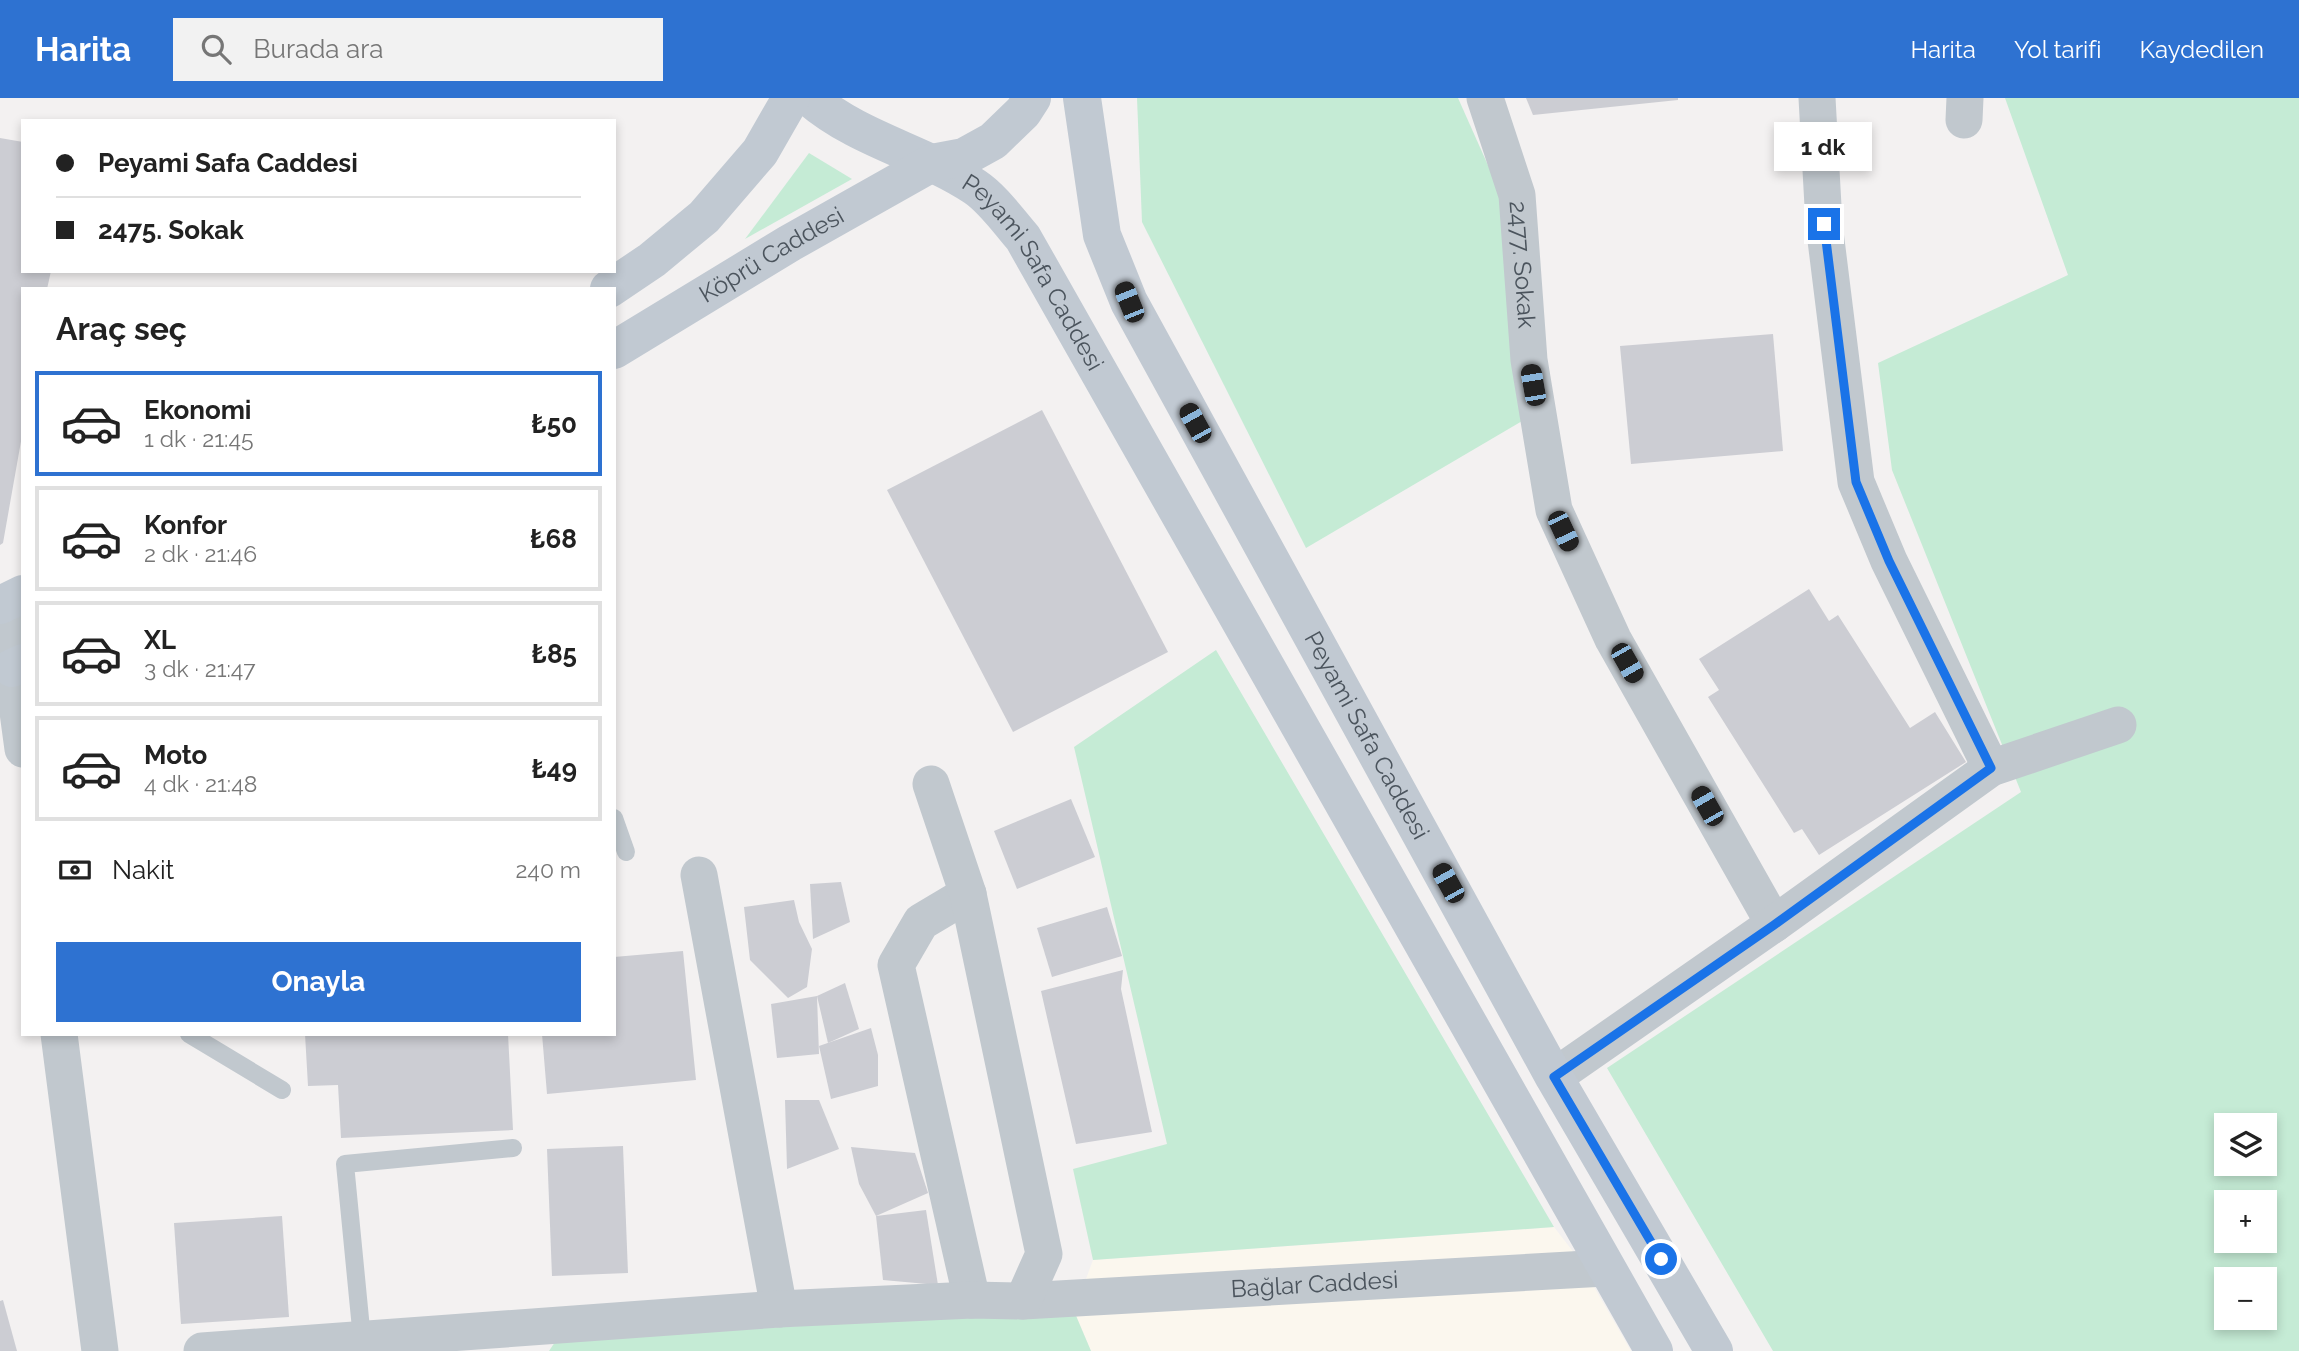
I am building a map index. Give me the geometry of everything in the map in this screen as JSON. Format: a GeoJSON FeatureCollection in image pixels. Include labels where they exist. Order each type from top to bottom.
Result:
{"type":"FeatureCollection","features":[{"type":"Feature","properties":{"kind":"street"},"geometry":{"type":"LineString","coordinates":[[612,287],[652,260],[704,218],[760,152],[791,98]]}},
{"type":"Feature","properties":{"kind":"street","name":"Peyami Safa Caddesi"},"geometry":{"type":"LineString","coordinates":[[810,98],[841,122],[932,163],[978,188],[1023,237],[1654,1351]]}},
{"type":"Feature","properties":{"kind":"street","name":"Köprü Caddesi"},"geometry":{"type":"LineString","coordinates":[[616,349],[790,243],[932,163],[964,157],[993,141],[1023,113],[1032,98]]}},
{"type":"Feature","properties":{"kind":"street","name":"Peyami Safa Caddesi"},"geometry":{"type":"LineString","coordinates":[[1082,98],[1102,235],[1129,302],[1554,1077],[1714,1351]]}},
{"type":"Feature","properties":{"kind":"street","name":"2477. Sokak"},"geometry":{"type":"LineString","coordinates":[[1485,98],[1517,195],[1529,360],[1554,510],[1613,639],[1774,925]]}},
{"type":"Feature","properties":{"kind":"street"},"geometry":{"type":"LineString","coordinates":[[1817,98],[1824,224],[1856,482],[1889,561],[1991,768]]}},
{"type":"Feature","properties":{"kind":"street"},"geometry":{"type":"LineString","coordinates":[[21,595],[0,605],[18,665],[21,715]]}},
{"type":"Feature","properties":{"kind":"street"},"geometry":{"type":"LineString","coordinates":[[1554,1077],[1774,925],[1991,768],[2118,725]]}},
{"type":"Feature","properties":{"kind":"street"},"geometry":{"type":"LineString","coordinates":[[931,784],[968,894],[1045,1254],[1023,1301]]}},
{"type":"Feature","properties":{"kind":"street"},"geometry":{"type":"LineString","coordinates":[[699,875],[779,1309]]}},
{"type":"Feature","properties":{"kind":"street"},"geometry":{"type":"LineString","coordinates":[[968,894],[921,922],[896,965],[972,1300]]}},
{"type":"Feature","properties":{"kind":"street"},"geometry":{"type":"LineString","coordinates":[[59,1036],[100,1351]]}},
{"type":"Feature","properties":{"kind":"street","name":"Bağlar Caddesi"},"geometry":{"type":"LineString","coordinates":[[202,1351],[779,1309],[972,1300],[1023,1301],[1605,1268]]}},
{"type":"Feature","properties":{"kind":"lane"},"geometry":{"type":"LineString","coordinates":[[616,824],[626,852]]}},
{"type":"Feature","properties":{"kind":"lane"},"geometry":{"type":"LineString","coordinates":[[192,1036],[282,1090]]}},
{"type":"Feature","properties":{"kind":"lane"},"geometry":{"type":"LineString","coordinates":[[362,1339],[345,1164],[513,1148]]}},
{"type":"Feature","properties":{"kind":"shaded area"},"geometry":{"type":"Polygon","coordinates":[[[1554,1227],[1575,1254],[1631,1351],[1091,1351],[1074,1311],[1093,1260],[1554,1227]]]}},
{"type":"Feature","properties":{"kind":"green space"},"geometry":{"type":"Polygon","coordinates":[[[1137,98],[1458,98],[1499,190],[1529,417],[1306,548],[1142,222],[1137,98]]]}},
{"type":"Feature","properties":{"kind":"green space"},"geometry":{"type":"Polygon","coordinates":[[[2005,98],[2299,98],[2299,1351],[1773,1351],[1607,1068],[2021,792],[1892,470],[1878,363],[2068,275],[2005,98]]]}},
{"type":"Feature","properties":{"kind":"green space"},"geometry":{"type":"Polygon","coordinates":[[[809,153],[852,179],[745,239],[809,153]]]}},
{"type":"Feature","properties":{"kind":"green space"},"geometry":{"type":"Polygon","coordinates":[[[1216,650],[1554,1227],[1093,1260],[1073,1169],[1167,1144],[1074,747],[1216,650]]]}},
{"type":"Feature","properties":{"kind":"green space"},"geometry":{"type":"Polygon","coordinates":[[[1074,1311],[1091,1351],[549,1351],[557,1339],[1074,1311]]]}},
{"type":"Feature","properties":{"kind":"building"},"geometry":{"type":"Polygon","coordinates":[[[1526,98],[1678,98],[1678,100],[1533,115],[1526,98]]]}},
{"type":"Feature","properties":{"kind":"building"},"geometry":{"type":"Polygon","coordinates":[[[0,138],[21,142],[21,273],[51,273],[47,287],[21,287],[21,441],[3,543],[0,545],[0,138]]]}},
{"type":"Feature","properties":{"kind":"building"},"geometry":{"type":"Polygon","coordinates":[[[1773,334],[1783,451],[1631,464],[1620,346],[1773,334]]]}},
{"type":"Feature","properties":{"kind":"building"},"geometry":{"type":"Polygon","coordinates":[[[1042,410],[1168,652],[1013,732],[887,490],[1042,410]]]}},
{"type":"Feature","properties":{"kind":"building"},"geometry":{"type":"Polygon","coordinates":[[[1809,589],[1829,621],[1838,615],[1910,728],[1935,712],[1966,762],[1819,855],[1802,829],[1794,833],[1708,697],[1719,690],[1699,659],[1809,589]]]}},
{"type":"Feature","properties":{"kind":"building"},"geometry":{"type":"Polygon","coordinates":[[[1071,799],[1095,857],[1017,889],[994,831],[1071,799]]]}},
{"type":"Feature","properties":{"kind":"building"},"geometry":{"type":"Polygon","coordinates":[[[841,882],[850,922],[813,939],[810,884],[841,882]]]}},
{"type":"Feature","properties":{"kind":"building"},"geometry":{"type":"Polygon","coordinates":[[[794,900],[799,922],[812,949],[807,987],[788,998],[750,960],[744,907],[794,900]]]}},
{"type":"Feature","properties":{"kind":"building"},"geometry":{"type":"Polygon","coordinates":[[[1107,907],[1122,956],[1052,977],[1037,928],[1107,907]]]}},
{"type":"Feature","properties":{"kind":"building"},"geometry":{"type":"Polygon","coordinates":[[[683,951],[696,1080],[547,1094],[542,1036],[616,1036],[616,957],[683,951]]]}},
{"type":"Feature","properties":{"kind":"building"},"geometry":{"type":"Polygon","coordinates":[[[1123,970],[1121,989],[1152,1132],[1076,1144],[1041,991],[1123,970]]]}},
{"type":"Feature","properties":{"kind":"building"},"geometry":{"type":"Polygon","coordinates":[[[845,983],[859,1029],[828,1043],[817,996],[845,983]]]}},
{"type":"Feature","properties":{"kind":"building"},"geometry":{"type":"Polygon","coordinates":[[[817,996],[819,1054],[777,1058],[771,1004],[817,996]]]}},
{"type":"Feature","properties":{"kind":"building"},"geometry":{"type":"Polygon","coordinates":[[[871,1028],[878,1055],[878,1086],[831,1099],[819,1046],[871,1028]]]}},
{"type":"Feature","properties":{"kind":"building"},"geometry":{"type":"Polygon","coordinates":[[[305,1036],[508,1036],[513,1130],[341,1138],[338,1085],[308,1086],[305,1036]]]}},
{"type":"Feature","properties":{"kind":"building"},"geometry":{"type":"Polygon","coordinates":[[[785,1100],[819,1100],[839,1149],[787,1169],[785,1100]]]}},
{"type":"Feature","properties":{"kind":"building"},"geometry":{"type":"Polygon","coordinates":[[[623,1146],[628,1273],[552,1276],[547,1149],[623,1146]]]}},
{"type":"Feature","properties":{"kind":"building"},"geometry":{"type":"Polygon","coordinates":[[[851,1147],[915,1153],[928,1193],[876,1216],[859,1184],[851,1147]]]}},
{"type":"Feature","properties":{"kind":"building"},"geometry":{"type":"Polygon","coordinates":[[[926,1210],[938,1285],[883,1280],[876,1216],[926,1210]]]}},
{"type":"Feature","properties":{"kind":"building"},"geometry":{"type":"Polygon","coordinates":[[[282,1216],[289,1317],[181,1324],[174,1223],[282,1216]]]}},
{"type":"Feature","properties":{"kind":"building"},"geometry":{"type":"Polygon","coordinates":[[[3,1300],[17,1351],[0,1351],[0,1301],[3,1300]]]}},
{"type":"Feature","properties":{"kind":"route"},"geometry":{"type":"LineString","coordinates":[[1661,1259],[1554,1077],[1774,925],[1991,768],[1889,561],[1856,482],[1824,224]]}}]}
